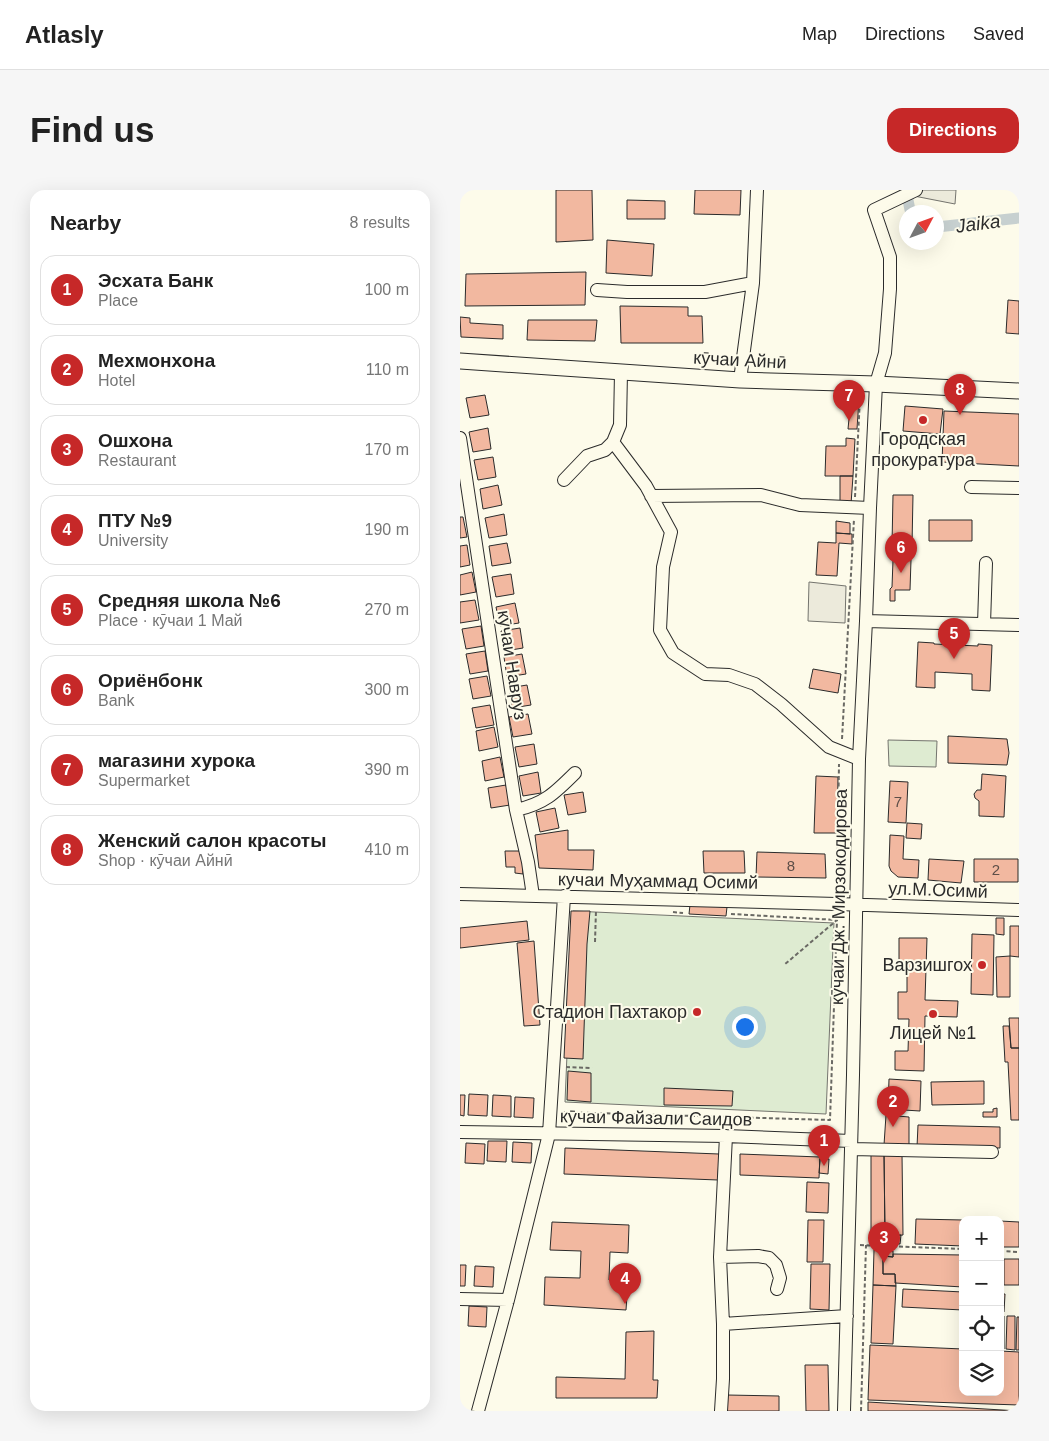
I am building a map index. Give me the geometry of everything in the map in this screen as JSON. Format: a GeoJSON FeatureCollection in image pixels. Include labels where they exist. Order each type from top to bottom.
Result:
{"type":"FeatureCollection","features":[{"type":"Feature","properties":{"kind":"main road","name":"кӯчаи Айнӣ"},"geometry":{"type":"LineString","coordinates":[[460,361],[740,380],[1019,390]]}},
{"type":"Feature","properties":{"kind":"street"},"geometry":{"type":"LineString","coordinates":[[740,380],[753,284],[758,190]]}},
{"type":"Feature","properties":{"kind":"street","name":"кӯчаи Дж. Мирзокодирова"},"geometry":{"type":"LineString","coordinates":[[844,1411],[859,759],[876,384],[885,353],[890,289],[890,257],[874,210],[910,193]]}},
{"type":"Feature","properties":{"kind":"street"},"geometry":{"type":"LineString","coordinates":[[597,290],[705,292],[753,284]]}},
{"type":"Feature","properties":{"kind":"street"},"geometry":{"type":"LineString","coordinates":[[564,480],[587,456],[605,450],[613,442],[620,425],[621,372]]}},
{"type":"Feature","properties":{"kind":"street","name":"кӯчаи Навруз"},"geometry":{"type":"LineString","coordinates":[[460,438],[516,810],[528,862],[533,896]]}},
{"type":"Feature","properties":{"kind":"street"},"geometry":{"type":"LineString","coordinates":[[613,442],[646,486],[671,532],[664,567],[660,630],[673,653],[705,674],[729,675],[755,684],[781,704],[829,747],[859,759]]}},
{"type":"Feature","properties":{"kind":"street"},"geometry":{"type":"LineString","coordinates":[[971,487],[1019,488]]}},
{"type":"Feature","properties":{"kind":"street"},"geometry":{"type":"LineString","coordinates":[[651,496],[761,495],[800,505],[870,508]]}},
{"type":"Feature","properties":{"kind":"street"},"geometry":{"type":"LineString","coordinates":[[984,624],[986,563]]}},
{"type":"Feature","properties":{"kind":"street"},"geometry":{"type":"LineString","coordinates":[[866,621],[1019,625]]}},
{"type":"Feature","properties":{"kind":"street"},"geometry":{"type":"LineString","coordinates":[[516,810],[546,799],[575,773]]}},
{"type":"Feature","properties":{"kind":"street","name":"кучаи Муҳаммад Осимй"},"geometry":{"type":"LineString","coordinates":[[460,894],[856,905]]}},
{"type":"Feature","properties":{"kind":"street"},"geometry":{"type":"LineString","coordinates":[[478,1411],[508,1300],[549,1134],[564,896]]}},
{"type":"Feature","properties":{"kind":"street","name":"ул.М.Осимй"},"geometry":{"type":"LineString","coordinates":[[856,905],[1019,910]]}},
{"type":"Feature","properties":{"kind":"street","name":"кӯчаи Файзали Саидов"},"geometry":{"type":"LineString","coordinates":[[460,1132],[726,1136],[992,1152]]}},
{"type":"Feature","properties":{"kind":"street"},"geometry":{"type":"LineString","coordinates":[[721,1411],[723,1324],[720,1257],[726,1136]]}},
{"type":"Feature","properties":{"kind":"street"},"geometry":{"type":"LineString","coordinates":[[720,1257],[758,1256],[769,1258],[776,1265],[780,1278],[777,1289]]}},
{"type":"Feature","properties":{"kind":"street"},"geometry":{"type":"LineString","coordinates":[[460,1299],[508,1300]]}},
{"type":"Feature","properties":{"kind":"street"},"geometry":{"type":"LineString","coordinates":[[723,1324],[847,1316]]}},
{"type":"Feature","properties":{"kind":"path"},"geometry":{"type":"LineString","coordinates":[[837,884],[839,751],[842,740],[845,692],[860,394]]}},
{"type":"Feature","properties":{"kind":"path"},"geometry":{"type":"LineString","coordinates":[[595,942],[596,908]]}},
{"type":"Feature","properties":{"kind":"path"},"geometry":{"type":"LineString","coordinates":[[674,912],[683,913]]}},
{"type":"Feature","properties":{"kind":"path"},"geometry":{"type":"LineString","coordinates":[[731,914],[837,920]]}},
{"type":"Feature","properties":{"kind":"path"},"geometry":{"type":"LineString","coordinates":[[784,965],[837,920]]}},
{"type":"Feature","properties":{"kind":"path"},"geometry":{"type":"LineString","coordinates":[[555,1111],[830,1120],[837,920]]}},
{"type":"Feature","properties":{"kind":"path"},"geometry":{"type":"LineString","coordinates":[[553,1066],[592,1068]]}},
{"type":"Feature","properties":{"kind":"path"},"geometry":{"type":"LineString","coordinates":[[861,1411],[866,1245]]}},
{"type":"Feature","properties":{"kind":"path"},"geometry":{"type":"LineString","coordinates":[[848,1246],[959,1249]]}},
{"type":"Feature","properties":{"kind":"path"},"geometry":{"type":"LineString","coordinates":[[1004,1251],[1019,1252]]}},
{"type":"Feature","properties":{"kind":"green space"},"geometry":{"type":"Polygon","coordinates":[[[888,740],[937,741],[936,767],[889,766],[888,740]]]}},
{"type":"Feature","properties":{"kind":"green space"},"geometry":{"type":"Polygon","coordinates":[[[573,911],[834,923],[826,1114],[565,1102],[573,911]]]}},
{"type":"Feature","properties":{"kind":"shaded area"},"geometry":{"type":"Polygon","coordinates":[[[914,190],[956,190],[955,204],[914,196],[914,190]]]}},
{"type":"Feature","properties":{"kind":"shaded area"},"geometry":{"type":"Polygon","coordinates":[[[809,582],[846,586],[845,623],[808,621],[809,582]]]}},
{"type":"Feature","properties":{"kind":"building"},"geometry":{"type":"Polygon","coordinates":[[[556,190],[592,190],[593,240],[556,242],[556,190]]]}},
{"type":"Feature","properties":{"kind":"building"},"geometry":{"type":"Polygon","coordinates":[[[695,190],[741,190],[740,215],[694,214],[695,190]]]}},
{"type":"Feature","properties":{"kind":"building"},"geometry":{"type":"Polygon","coordinates":[[[627,200],[665,201],[665,219],[627,219],[627,200]]]}},
{"type":"Feature","properties":{"kind":"building"},"geometry":{"type":"Polygon","coordinates":[[[607,240],[654,244],[652,276],[606,273],[607,240]]]}},
{"type":"Feature","properties":{"kind":"building"},"geometry":{"type":"Polygon","coordinates":[[[586,272],[585,305],[465,306],[466,274],[586,272]]]}},
{"type":"Feature","properties":{"kind":"building"},"geometry":{"type":"Polygon","coordinates":[[[1008,300],[1019,301],[1019,334],[1006,333],[1008,300]]]}},
{"type":"Feature","properties":{"kind":"building"},"geometry":{"type":"Polygon","coordinates":[[[620,306],[688,307],[688,316],[702,316],[703,343],[621,343],[620,306]]]}},
{"type":"Feature","properties":{"kind":"building"},"geometry":{"type":"Polygon","coordinates":[[[460,317],[470,318],[470,323],[503,325],[503,339],[461,337],[460,317]]]}},
{"type":"Feature","properties":{"kind":"building"},"geometry":{"type":"Polygon","coordinates":[[[528,320],[597,320],[595,341],[527,340],[528,320]]]}},
{"type":"Feature","properties":{"kind":"building"},"geometry":{"type":"Polygon","coordinates":[[[485,395],[489,415],[470,418],[466,398],[485,395]]]}},
{"type":"Feature","properties":{"kind":"building"},"geometry":{"type":"Polygon","coordinates":[[[851,398],[859,399],[857,429],[848,429],[851,398]]]}},
{"type":"Feature","properties":{"kind":"building","name":"Городская прокуратура"},"geometry":{"type":"Polygon","coordinates":[[[905,406],[943,409],[940,434],[903,431],[905,406]]]}},
{"type":"Feature","properties":{"kind":"building"},"geometry":{"type":"Polygon","coordinates":[[[944,411],[1019,414],[1019,466],[942,462],[944,411]]]}},
{"type":"Feature","properties":{"kind":"building"},"geometry":{"type":"Polygon","coordinates":[[[488,428],[491,449],[473,452],[469,432],[488,428]]]}},
{"type":"Feature","properties":{"kind":"building"},"geometry":{"type":"Polygon","coordinates":[[[846,438],[855,439],[853,476],[825,476],[826,446],[846,446],[846,438]]]}},
{"type":"Feature","properties":{"kind":"building"},"geometry":{"type":"Polygon","coordinates":[[[493,457],[496,477],[478,480],[474,460],[493,457]]]}},
{"type":"Feature","properties":{"kind":"building"},"geometry":{"type":"Polygon","coordinates":[[[840,476],[853,476],[851,504],[840,504],[840,476]]]}},
{"type":"Feature","properties":{"kind":"building"},"geometry":{"type":"Polygon","coordinates":[[[498,485],[502,505],[483,509],[480,489],[498,485]]]}},
{"type":"Feature","properties":{"kind":"building"},"geometry":{"type":"Polygon","coordinates":[[[893,495],[913,495],[912,546],[892,545],[893,495]]]}},
{"type":"Feature","properties":{"kind":"building"},"geometry":{"type":"Polygon","coordinates":[[[504,514],[507,535],[489,538],[485,518],[504,514]]]}},
{"type":"Feature","properties":{"kind":"building"},"geometry":{"type":"Polygon","coordinates":[[[460,517],[463,517],[467,537],[460,538],[460,517]]]}},
{"type":"Feature","properties":{"kind":"building"},"geometry":{"type":"Polygon","coordinates":[[[929,520],[972,520],[972,541],[929,541],[929,520]]]}},
{"type":"Feature","properties":{"kind":"building"},"geometry":{"type":"Polygon","coordinates":[[[836,521],[850,523],[850,534],[836,533],[836,521]]]}},
{"type":"Feature","properties":{"kind":"building"},"geometry":{"type":"Polygon","coordinates":[[[836,533],[852,534],[852,544],[839,543],[837,576],[816,575],[818,542],[836,543],[836,533]]]}},
{"type":"Feature","properties":{"kind":"building"},"geometry":{"type":"Polygon","coordinates":[[[507,543],[511,563],[492,566],[489,546],[507,543]]]}},
{"type":"Feature","properties":{"kind":"building"},"geometry":{"type":"Polygon","coordinates":[[[467,545],[470,565],[460,567],[460,546],[467,545]]]}},
{"type":"Feature","properties":{"kind":"building"},"geometry":{"type":"Polygon","coordinates":[[[893,560],[911,560],[910,590],[895,590],[895,601],[890,601],[890,589],[892,587],[893,560]]]}},
{"type":"Feature","properties":{"kind":"building"},"geometry":{"type":"Polygon","coordinates":[[[472,572],[476,592],[460,595],[460,575],[472,572]]]}},
{"type":"Feature","properties":{"kind":"building"},"geometry":{"type":"Polygon","coordinates":[[[511,574],[514,594],[496,597],[492,577],[511,574]]]}},
{"type":"Feature","properties":{"kind":"building"},"geometry":{"type":"Polygon","coordinates":[[[475,600],[479,620],[460,623],[460,602],[475,600]]]}},
{"type":"Feature","properties":{"kind":"building"},"geometry":{"type":"Polygon","coordinates":[[[515,603],[519,623],[500,626],[496,607],[515,603]]]}},
{"type":"Feature","properties":{"kind":"building"},"geometry":{"type":"Polygon","coordinates":[[[481,626],[484,646],[466,649],[462,629],[481,626]]]}},
{"type":"Feature","properties":{"kind":"building"},"geometry":{"type":"Polygon","coordinates":[[[520,628],[523,648],[505,651],[501,631],[520,628]]]}},
{"type":"Feature","properties":{"kind":"building"},"geometry":{"type":"Polygon","coordinates":[[[918,642],[978,646],[978,644],[992,645],[990,691],[972,690],[972,674],[935,672],[935,688],[916,687],[918,642]]]}},
{"type":"Feature","properties":{"kind":"building"},"geometry":{"type":"Polygon","coordinates":[[[485,651],[488,671],[470,674],[466,654],[485,651]]]}},
{"type":"Feature","properties":{"kind":"building"},"geometry":{"type":"Polygon","coordinates":[[[522,654],[526,674],[507,677],[504,657],[522,654]]]}},
{"type":"Feature","properties":{"kind":"building"},"geometry":{"type":"Polygon","coordinates":[[[813,669],[841,674],[838,693],[809,688],[813,669]]]}},
{"type":"Feature","properties":{"kind":"building"},"geometry":{"type":"Polygon","coordinates":[[[487,676],[491,696],[473,699],[469,679],[487,676]]]}},
{"type":"Feature","properties":{"kind":"building"},"geometry":{"type":"Polygon","coordinates":[[[527,685],[531,705],[512,708],[509,688],[527,685]]]}},
{"type":"Feature","properties":{"kind":"building"},"geometry":{"type":"Polygon","coordinates":[[[490,705],[494,725],[476,728],[472,708],[490,705]]]}},
{"type":"Feature","properties":{"kind":"building"},"geometry":{"type":"Polygon","coordinates":[[[528,714],[532,734],[513,737],[509,717],[528,714]]]}},
{"type":"Feature","properties":{"kind":"building"},"geometry":{"type":"Polygon","coordinates":[[[494,727],[498,747],[479,751],[476,731],[494,727]]]}},
{"type":"Feature","properties":{"kind":"building"},"geometry":{"type":"Polygon","coordinates":[[[948,736],[1007,739],[1009,753],[1007,765],[948,763],[948,736]]]}},
{"type":"Feature","properties":{"kind":"building"},"geometry":{"type":"Polygon","coordinates":[[[534,744],[537,764],[519,767],[515,747],[534,744]]]}},
{"type":"Feature","properties":{"kind":"building"},"geometry":{"type":"Polygon","coordinates":[[[500,757],[504,777],[485,781],[482,761],[500,757]]]}},
{"type":"Feature","properties":{"kind":"building"},"geometry":{"type":"Polygon","coordinates":[[[538,772],[541,793],[523,796],[519,776],[538,772]]]}},
{"type":"Feature","properties":{"kind":"building"},"geometry":{"type":"Polygon","coordinates":[[[982,774],[1006,776],[1004,817],[979,816],[979,801],[975,798],[974,794],[977,790],[981,790],[982,774]]]}},
{"type":"Feature","properties":{"kind":"building"},"geometry":{"type":"Polygon","coordinates":[[[816,776],[838,777],[837,833],[814,833],[816,776]]]}},
{"type":"Feature","properties":{"kind":"building"},"geometry":{"type":"Polygon","coordinates":[[[890,781],[908,782],[906,823],[888,822],[890,781]]]}},
{"type":"Feature","properties":{"kind":"building"},"geometry":{"type":"Polygon","coordinates":[[[506,785],[510,805],[491,808],[488,788],[506,785]]]}},
{"type":"Feature","properties":{"kind":"building"},"geometry":{"type":"Polygon","coordinates":[[[583,792],[586,812],[568,815],[564,795],[583,792]]]}},
{"type":"Feature","properties":{"kind":"building"},"geometry":{"type":"Polygon","coordinates":[[[555,808],[559,828],[540,832],[536,812],[555,808]]]}},
{"type":"Feature","properties":{"kind":"building"},"geometry":{"type":"Polygon","coordinates":[[[907,823],[922,824],[921,839],[906,838],[907,823]]]}},
{"type":"Feature","properties":{"kind":"building"},"geometry":{"type":"Polygon","coordinates":[[[568,830],[568,850],[594,850],[593,870],[539,868],[535,835],[568,830]]]}},
{"type":"Feature","properties":{"kind":"building"},"geometry":{"type":"Polygon","coordinates":[[[890,835],[904,836],[903,859],[919,860],[918,878],[898,877],[891,871],[889,866],[890,835]]]}},
{"type":"Feature","properties":{"kind":"building"},"geometry":{"type":"Polygon","coordinates":[[[505,851],[522,851],[523,874],[515,873],[515,867],[506,867],[505,851]]]}},
{"type":"Feature","properties":{"kind":"building"},"geometry":{"type":"Polygon","coordinates":[[[703,851],[744,851],[745,873],[704,873],[703,851]]]}},
{"type":"Feature","properties":{"kind":"building"},"geometry":{"type":"Polygon","coordinates":[[[757,852],[825,854],[826,878],[756,877],[757,852]]]}},
{"type":"Feature","properties":{"kind":"building"},"geometry":{"type":"Polygon","coordinates":[[[929,859],[964,861],[961,883],[928,880],[929,859]]]}},
{"type":"Feature","properties":{"kind":"building"},"geometry":{"type":"Polygon","coordinates":[[[974,859],[1018,859],[1018,882],[974,882],[974,859]]]}},
{"type":"Feature","properties":{"kind":"building"},"geometry":{"type":"Polygon","coordinates":[[[690,905],[727,907],[726,916],[689,914],[690,905]]]}},
{"type":"Feature","properties":{"kind":"building"},"geometry":{"type":"Polygon","coordinates":[[[571,911],[590,911],[583,1059],[564,1058],[571,911]]]}},
{"type":"Feature","properties":{"kind":"building"},"geometry":{"type":"Polygon","coordinates":[[[996,918],[1004,918],[1004,935],[996,934],[996,918]]]}},
{"type":"Feature","properties":{"kind":"building"},"geometry":{"type":"Polygon","coordinates":[[[527,921],[529,940],[460,948],[460,928],[527,921]]]}},
{"type":"Feature","properties":{"kind":"building"},"geometry":{"type":"Polygon","coordinates":[[[1010,926],[1019,926],[1019,957],[1010,956],[1010,926]]]}},
{"type":"Feature","properties":{"kind":"building","name":"Варзишгох"},"geometry":{"type":"Polygon","coordinates":[[[972,934],[994,935],[993,995],[971,994],[972,934]]]}},
{"type":"Feature","properties":{"kind":"building"},"geometry":{"type":"Polygon","coordinates":[[[899,938],[927,938],[925,1000],[958,1001],[957,1017],[925,1016],[924,1071],[895,1070],[895,1051],[908,1051],[909,1019],[898,1019],[898,992],[907,992],[907,962],[899,961],[899,938]]]}},
{"type":"Feature","properties":{"kind":"building"},"geometry":{"type":"Polygon","coordinates":[[[534,941],[540,1025],[524,1026],[517,943],[534,941]]]}},
{"type":"Feature","properties":{"kind":"building"},"geometry":{"type":"Polygon","coordinates":[[[1010,956],[1010,997],[997,997],[996,957],[1010,956]]]}},
{"type":"Feature","properties":{"kind":"building"},"geometry":{"type":"Polygon","coordinates":[[[1009,1018],[1019,1018],[1019,1048],[1011,1048],[1009,1018]]]}},
{"type":"Feature","properties":{"kind":"building"},"geometry":{"type":"Polygon","coordinates":[[[1003,1026],[1009,1026],[1011,1048],[1019,1048],[1019,1120],[1011,1120],[1008,1062],[1005,1062],[1003,1026]]]}},
{"type":"Feature","properties":{"kind":"building"},"geometry":{"type":"Polygon","coordinates":[[[568,1071],[591,1073],[591,1102],[567,1100],[568,1071]]]}},
{"type":"Feature","properties":{"kind":"building"},"geometry":{"type":"Polygon","coordinates":[[[889,1079],[921,1081],[920,1111],[888,1109],[889,1079]]]}},
{"type":"Feature","properties":{"kind":"building"},"geometry":{"type":"Polygon","coordinates":[[[984,1081],[984,1104],[932,1105],[931,1082],[984,1081]]]}},
{"type":"Feature","properties":{"kind":"building"},"geometry":{"type":"Polygon","coordinates":[[[664,1088],[733,1091],[732,1106],[664,1105],[664,1088]]]}},
{"type":"Feature","properties":{"kind":"building"},"geometry":{"type":"Polygon","coordinates":[[[469,1094],[488,1095],[487,1116],[468,1115],[469,1094]]]}},
{"type":"Feature","properties":{"kind":"building"},"geometry":{"type":"Polygon","coordinates":[[[460,1095],[465,1095],[464,1116],[460,1115],[460,1095]]]}},
{"type":"Feature","properties":{"kind":"building"},"geometry":{"type":"Polygon","coordinates":[[[493,1095],[511,1096],[511,1117],[492,1116],[493,1095]]]}},
{"type":"Feature","properties":{"kind":"building"},"geometry":{"type":"Polygon","coordinates":[[[515,1097],[534,1098],[533,1118],[514,1117],[515,1097]]]}},
{"type":"Feature","properties":{"kind":"building"},"geometry":{"type":"Polygon","coordinates":[[[997,1108],[997,1117],[983,1117],[983,1112],[993,1112],[993,1109],[997,1108]]]}},
{"type":"Feature","properties":{"kind":"building"},"geometry":{"type":"Polygon","coordinates":[[[886,1115],[909,1117],[909,1147],[884,1145],[886,1115]]]}},
{"type":"Feature","properties":{"kind":"building"},"geometry":{"type":"Polygon","coordinates":[[[918,1125],[1000,1127],[1000,1148],[917,1147],[918,1125]]]}},
{"type":"Feature","properties":{"kind":"building"},"geometry":{"type":"Polygon","coordinates":[[[488,1141],[507,1141],[506,1162],[487,1161],[488,1141]]]}},
{"type":"Feature","properties":{"kind":"building"},"geometry":{"type":"Polygon","coordinates":[[[513,1142],[532,1143],[531,1163],[512,1162],[513,1142]]]}},
{"type":"Feature","properties":{"kind":"building"},"geometry":{"type":"Polygon","coordinates":[[[466,1143],[485,1144],[484,1164],[465,1163],[466,1143]]]}},
{"type":"Feature","properties":{"kind":"building"},"geometry":{"type":"Polygon","coordinates":[[[565,1148],[719,1154],[718,1180],[564,1174],[565,1148]]]}},
{"type":"Feature","properties":{"kind":"building"},"geometry":{"type":"Polygon","coordinates":[[[884,1153],[902,1154],[903,1235],[885,1236],[884,1153]]]}},
{"type":"Feature","properties":{"kind":"building"},"geometry":{"type":"Polygon","coordinates":[[[884,1153],[885,1236],[901,1235],[900,1244],[871,1243],[871,1154],[884,1153]]]}},
{"type":"Feature","properties":{"kind":"building"},"geometry":{"type":"Polygon","coordinates":[[[740,1154],[820,1157],[819,1178],[740,1175],[740,1154]]]}},
{"type":"Feature","properties":{"kind":"building"},"geometry":{"type":"Polygon","coordinates":[[[820,1159],[829,1159],[828,1174],[819,1173],[820,1159]]]}},
{"type":"Feature","properties":{"kind":"building"},"geometry":{"type":"Polygon","coordinates":[[[807,1182],[829,1183],[828,1213],[806,1212],[807,1182]]]}},
{"type":"Feature","properties":{"kind":"building"},"geometry":{"type":"Polygon","coordinates":[[[916,1219],[959,1220],[959,1246],[915,1244],[916,1219]]]}},
{"type":"Feature","properties":{"kind":"building"},"geometry":{"type":"Polygon","coordinates":[[[808,1220],[824,1220],[823,1262],[807,1262],[808,1220]]]}},
{"type":"Feature","properties":{"kind":"building"},"geometry":{"type":"Polygon","coordinates":[[[1004,1221],[1019,1222],[1019,1247],[1004,1247],[1004,1221]]]}},
{"type":"Feature","properties":{"kind":"building"},"geometry":{"type":"Polygon","coordinates":[[[552,1222],[629,1225],[628,1253],[610,1252],[609,1280],[628,1281],[626,1310],[544,1305],[545,1277],[580,1278],[581,1251],[550,1250],[552,1222]]]}},
{"type":"Feature","properties":{"kind":"building"},"geometry":{"type":"Polygon","coordinates":[[[874,1250],[893,1251],[893,1257],[883,1256],[883,1274],[895,1274],[896,1286],[873,1285],[874,1250]]]}},
{"type":"Feature","properties":{"kind":"building"},"geometry":{"type":"Polygon","coordinates":[[[893,1254],[959,1255],[959,1287],[895,1283],[895,1274],[883,1274],[883,1256],[893,1257],[893,1254]]]}},
{"type":"Feature","properties":{"kind":"building"},"geometry":{"type":"Polygon","coordinates":[[[1004,1259],[1019,1259],[1019,1285],[1004,1285],[1004,1259]]]}},
{"type":"Feature","properties":{"kind":"building"},"geometry":{"type":"Polygon","coordinates":[[[811,1264],[830,1264],[829,1310],[810,1309],[811,1264]]]}},
{"type":"Feature","properties":{"kind":"building"},"geometry":{"type":"Polygon","coordinates":[[[460,1265],[466,1265],[465,1286],[460,1286],[460,1265]]]}},
{"type":"Feature","properties":{"kind":"building"},"geometry":{"type":"Polygon","coordinates":[[[475,1266],[494,1267],[493,1287],[474,1286],[475,1266]]]}},
{"type":"Feature","properties":{"kind":"building"},"geometry":{"type":"Polygon","coordinates":[[[873,1285],[896,1286],[893,1344],[871,1343],[873,1285]]]}},
{"type":"Feature","properties":{"kind":"building"},"geometry":{"type":"Polygon","coordinates":[[[903,1289],[959,1292],[959,1310],[902,1307],[903,1289]]]}},
{"type":"Feature","properties":{"kind":"building"},"geometry":{"type":"Polygon","coordinates":[[[469,1306],[487,1307],[486,1327],[468,1326],[469,1306]]]}},
{"type":"Feature","properties":{"kind":"building"},"geometry":{"type":"Polygon","coordinates":[[[1007,1316],[1015,1316],[1015,1350],[1006,1349],[1007,1316]]]}},
{"type":"Feature","properties":{"kind":"building"},"geometry":{"type":"Polygon","coordinates":[[[1017,1317],[1019,1317],[1019,1350],[1016,1350],[1017,1317]]]}},
{"type":"Feature","properties":{"kind":"building"},"geometry":{"type":"Polygon","coordinates":[[[654,1331],[653,1380],[658,1380],[657,1398],[556,1398],[556,1377],[625,1379],[626,1332],[654,1331]]]}},
{"type":"Feature","properties":{"kind":"building"},"geometry":{"type":"Polygon","coordinates":[[[870,1345],[959,1349],[959,1396],[1004,1396],[1004,1351],[1019,1352],[1019,1405],[868,1400],[870,1345]]]}},
{"type":"Feature","properties":{"kind":"building"},"geometry":{"type":"Polygon","coordinates":[[[805,1365],[828,1365],[829,1411],[806,1411],[805,1365]]]}},
{"type":"Feature","properties":{"kind":"building"},"geometry":{"type":"Polygon","coordinates":[[[727,1395],[779,1396],[779,1411],[727,1411],[727,1395]]]}},
{"type":"Feature","properties":{"kind":"building"},"geometry":{"type":"Polygon","coordinates":[[[868,1402],[1019,1411],[868,1411],[868,1402]]]}},
{"type":"Feature","properties":{"kind":"waterway","name":"Jaika"},"geometry":{"type":"LineString","coordinates":[[906,190],[909,205]]}},
{"type":"Feature","properties":{"kind":"waterway","name":"Jaika"},"geometry":{"type":"LineString","coordinates":[[944,226],[1019,218]]}},
{"type":"Feature","properties":{"kind":"place","name":"Женский салон красоты"},"geometry":{"type":"Point","coordinates":[960,415]}},
{"type":"Feature","properties":{"kind":"place","name":"Городская прокуратура"},"geometry":{"type":"Point","coordinates":[923,420]}},
{"type":"Feature","properties":{"kind":"place","name":"магазини хурока"},"geometry":{"type":"Point","coordinates":[849,421]}},
{"type":"Feature","properties":{"kind":"place","name":"Ориёнбонк"},"geometry":{"type":"Point","coordinates":[901,573]}},
{"type":"Feature","properties":{"kind":"place","name":"Средняя школа №6"},"geometry":{"type":"Point","coordinates":[954,659]}},
{"type":"Feature","properties":{"kind":"place","name":"Варзишгох"},"geometry":{"type":"Point","coordinates":[982,965]}},
{"type":"Feature","properties":{"kind":"place","name":"Стадион Пахтакор"},"geometry":{"type":"Point","coordinates":[697,1012]}},
{"type":"Feature","properties":{"kind":"place","name":"Лицей №1"},"geometry":{"type":"Point","coordinates":[933,1014]}},
{"type":"Feature","properties":{"kind":"place","name":"Мехмонхона"},"geometry":{"type":"Point","coordinates":[893,1127]}},
{"type":"Feature","properties":{"kind":"place","name":"Эсхата Банк"},"geometry":{"type":"Point","coordinates":[824,1166]}},
{"type":"Feature","properties":{"kind":"place","name":"Ошхона"},"geometry":{"type":"Point","coordinates":[884,1263]}},
{"type":"Feature","properties":{"kind":"place","name":"ПТУ №9"},"geometry":{"type":"Point","coordinates":[625,1304]}}]}
